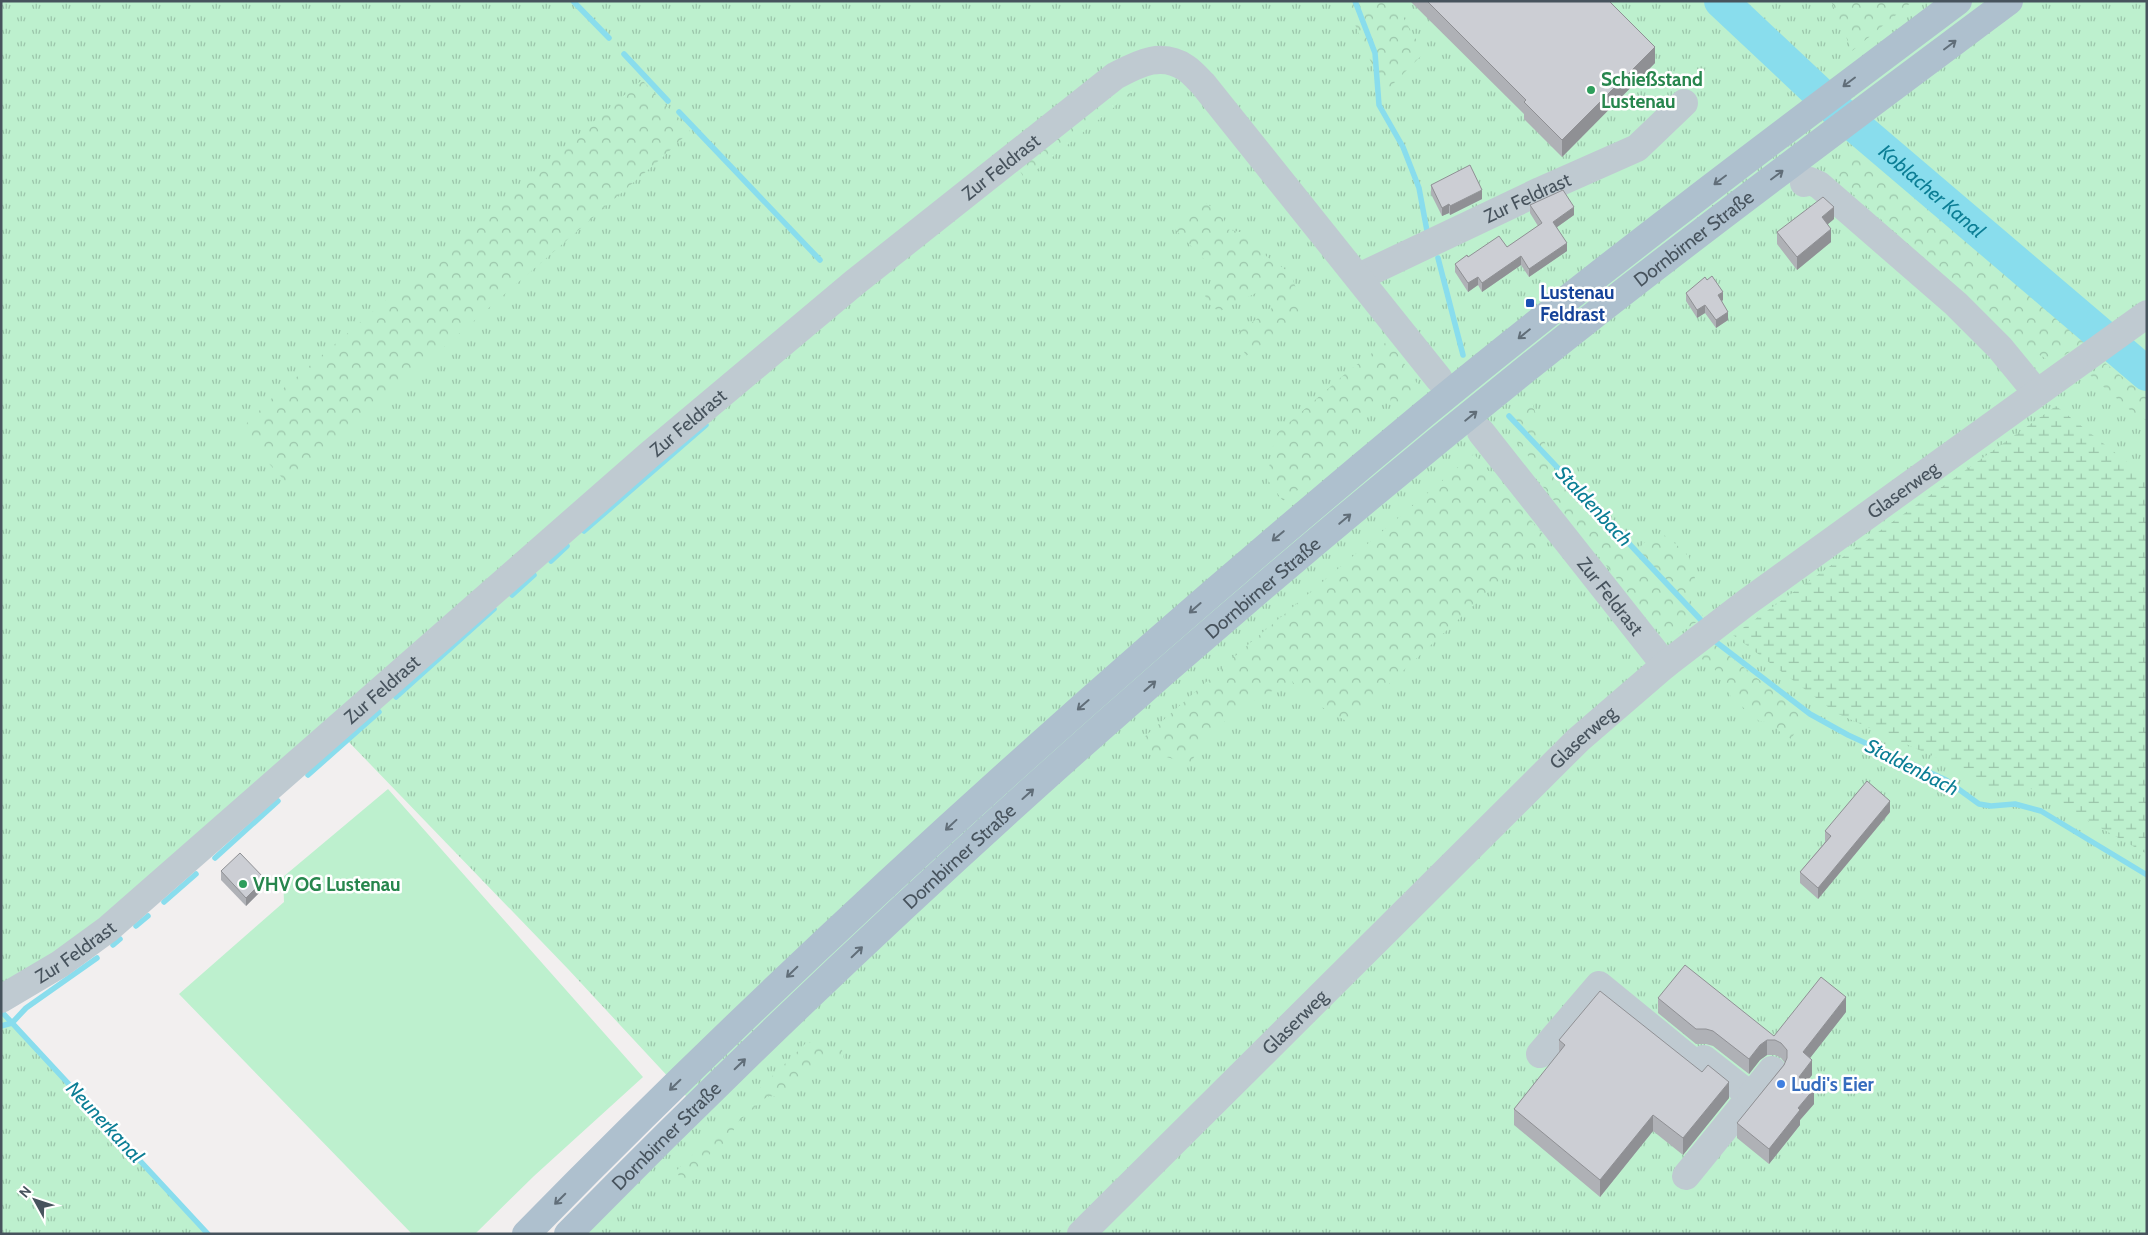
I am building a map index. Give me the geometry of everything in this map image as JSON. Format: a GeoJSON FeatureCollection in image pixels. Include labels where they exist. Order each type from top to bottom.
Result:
{"type":"FeatureCollection","features":[{"type":"Feature","properties":{"kind":"main road","name":"Dornbirner Straße"},"geometry":{"type":"LineString","coordinates":[[526,1234],[672,1088],[840,927],[986,791],[1315,505],[1426,413],[1668,220],[1958,1]]}},
{"type":"Feature","properties":{"kind":"main road","name":"Dornbirner Straße"},"geometry":{"type":"LineString","coordinates":[[568,1234],[724,1079],[870,940],[1004,816],[1174,665],[1369,499],[1589,320],[2009,1]]}},
{"type":"Feature","properties":{"kind":"street","name":"Zur Feldrast"},"geometry":{"type":"LineString","coordinates":[[3,998],[60,964],[108,929],[649,455],[854,283],[1115,76],[1145,60],[1164,60],[1185,67],[1203,84],[1439,379]]}},
{"type":"Feature","properties":{"kind":"street","name":"Zur Feldrast"},"geometry":{"type":"LineString","coordinates":[[1359,277],[1540,191],[1637,148],[1684,103]]}},
{"type":"Feature","properties":{"kind":"street"},"geometry":{"type":"LineString","coordinates":[[1804,182],[1810,181],[1819,185],[1956,304],[2000,348],[2038,393]]}},
{"type":"Feature","properties":{"kind":"street","name":"Glaserweg"},"geometry":{"type":"LineString","coordinates":[[1081,1234],[1571,747],[1665,665],[1747,602],[2147,314]]}},
{"type":"Feature","properties":{"kind":"street","name":"Zur Feldrast"},"geometry":{"type":"LineString","coordinates":[[1481,432],[1665,665]]}},
{"type":"Feature","properties":{"kind":"street"},"geometry":{"type":"LineString","coordinates":[[1540,1054],[1599,985],[1698,1066],[1704,1059],[1751,1096]]}},
{"type":"Feature","properties":{"kind":"street"},"geometry":{"type":"LineString","coordinates":[[1686,1176],[1772,1070]]}},
{"type":"Feature","properties":{"kind":"green space"},"geometry":{"type":"Polygon","coordinates":[[[1,1],[1706,1],[1851,138],[1867,125],[1739,1],[2147,1],[2147,1234],[565,1234],[686,1096],[568,969],[344,737],[75,946],[1,993],[1,1]]]}},
{"type":"Feature","properties":{"kind":"green space"},"geometry":{"type":"Polygon","coordinates":[[[1345,1],[1397,1],[1397,7],[1424,53],[1384,93],[1345,1]]]}},
{"type":"Feature","properties":{"kind":"green space"},"geometry":{"type":"Polygon","coordinates":[[[1831,1],[1913,1],[1852,51],[1831,1]]]}},
{"type":"Feature","properties":{"kind":"green space"},"geometry":{"type":"Polygon","coordinates":[[[1129,78],[1138,88],[1025,179],[1018,168],[1129,78]]]}},
{"type":"Feature","properties":{"kind":"green space"},"geometry":{"type":"Polygon","coordinates":[[[642,80],[690,131],[664,156],[325,450],[285,481],[239,431],[271,399],[642,80]]]}},
{"type":"Feature","properties":{"kind":"green space"},"geometry":{"type":"Polygon","coordinates":[[[1863,152],[2084,342],[2053,363],[2013,339],[1828,171],[1863,152]]]}},
{"type":"Feature","properties":{"kind":"green space"},"geometry":{"type":"Polygon","coordinates":[[[1200,199],[1223,215],[1226,229],[1258,236],[1266,256],[1290,273],[1304,308],[1280,331],[1246,356],[1236,334],[1272,308],[1262,290],[1218,312],[1205,296],[1216,272],[1172,226],[1200,199]]]}},
{"type":"Feature","properties":{"kind":"green space"},"geometry":{"type":"Polygon","coordinates":[[[1389,340],[1422,391],[1393,416],[1390,396],[1348,431],[1353,449],[1283,501],[1267,479],[1275,435],[1346,373],[1389,340]]]}},
{"type":"Feature","properties":{"kind":"green space"},"geometry":{"type":"Polygon","coordinates":[[[2105,363],[2147,397],[2147,421],[2130,410],[2090,375],[2105,363]]]}},
{"type":"Feature","properties":{"kind":"green space"},"geometry":{"type":"Polygon","coordinates":[[[1531,399],[1553,468],[1633,554],[1651,536],[1664,535],[1681,549],[1692,562],[1694,569],[1695,578],[1689,599],[1704,617],[1678,634],[1661,634],[1536,478],[1532,461],[1510,432],[1515,412],[1531,399]]]}},
{"type":"Feature","properties":{"kind":"green space"},"geometry":{"type":"Polygon","coordinates":[[[2056,406],[2147,478],[2147,854],[2026,786],[1984,786],[1953,765],[1836,713],[1733,635],[2056,406]]]}},
{"type":"Feature","properties":{"kind":"green space"},"geometry":{"type":"Polygon","coordinates":[[[1474,454],[1549,541],[1516,566],[1348,722],[1304,697],[1292,681],[1256,699],[1227,719],[1199,745],[1191,764],[1149,752],[1141,740],[1250,643],[1474,454]]]}},
{"type":"Feature","properties":{"kind":"green space"},"geometry":{"type":"Polygon","coordinates":[[[1712,642],[1797,710],[1801,723],[1791,739],[1780,732],[1773,723],[1759,721],[1731,697],[1720,674],[1696,654],[1712,642]]]}},
{"type":"Feature","properties":{"kind":"green space"},"geometry":{"type":"Polygon","coordinates":[[[388,789],[643,1077],[534,1176],[475,1234],[412,1234],[179,994],[284,902],[283,877],[388,789]]]}},
{"type":"Feature","properties":{"kind":"green space"},"geometry":{"type":"Polygon","coordinates":[[[1,1011],[208,1234],[1,1234],[1,1011]]]}},
{"type":"Feature","properties":{"kind":"green space"},"geometry":{"type":"Polygon","coordinates":[[[807,1042],[842,1050],[844,1059],[837,1061],[824,1056],[785,1096],[768,1096],[737,1123],[728,1142],[712,1151],[701,1177],[684,1184],[676,1171],[807,1042]]]}},
{"type":"Feature","properties":{"kind":"building"},"geometry":{"type":"Polygon","coordinates":[[[1427,1],[1609,1],[1655,47],[1562,140],[1524,102],[1526,100],[1427,1]]]}},
{"type":"Feature","properties":{"kind":"building"},"geometry":{"type":"Polygon","coordinates":[[[1470,165],[1482,190],[1442,208],[1431,185],[1470,165]]]}},
{"type":"Feature","properties":{"kind":"building"},"geometry":{"type":"Polygon","coordinates":[[[1563,190],[1574,207],[1553,222],[1567,243],[1529,269],[1521,256],[1482,283],[1478,277],[1468,283],[1455,264],[1499,236],[1507,247],[1542,223],[1530,205],[1563,190]]]}},
{"type":"Feature","properties":{"kind":"building"},"geometry":{"type":"Polygon","coordinates":[[[1823,197],[1834,207],[1822,217],[1831,229],[1797,257],[1777,232],[1823,197]]]}},
{"type":"Feature","properties":{"kind":"building"},"geometry":{"type":"Polygon","coordinates":[[[1712,276],[1723,292],[1718,295],[1728,312],[1716,320],[1705,305],[1697,310],[1686,293],[1705,277],[1707,280],[1712,276]]]}},
{"type":"Feature","properties":{"kind":"building"},"geometry":{"type":"Polygon","coordinates":[[[1867,781],[1890,801],[1818,888],[1800,872],[1831,836],[1825,831],[1867,781]]]}},
{"type":"Feature","properties":{"kind":"building","name":"VHV OG Lustenau"},"geometry":{"type":"Polygon","coordinates":[[[240,853],[265,879],[246,898],[221,871],[240,853]]]}},
{"type":"Feature","properties":{"kind":"building"},"geometry":{"type":"Polygon","coordinates":[[[1685,965],[1774,1036],[1821,977],[1846,997],[1803,1052],[1812,1060],[1799,1077],[1814,1089],[1769,1149],[1737,1123],[1784,1065],[1787,1058],[1787,1050],[1781,1043],[1775,1040],[1767,1040],[1760,1045],[1749,1059],[1713,1031],[1696,1029],[1658,998],[1685,965]]]}},
{"type":"Feature","properties":{"kind":"building"},"geometry":{"type":"Polygon","coordinates":[[[1600,991],[1702,1072],[1708,1065],[1729,1082],[1683,1138],[1653,1115],[1600,1180],[1514,1109],[1565,1045],[1559,1040],[1600,991]]]}},
{"type":"Feature","properties":{"kind":"waterway"},"geometry":{"type":"LineString","coordinates":[[573,1],[609,38]]}},
{"type":"Feature","properties":{"kind":"waterway","name":"Staldenbach"},"geometry":{"type":"LineString","coordinates":[[1355,1],[1375,53],[1379,105],[1403,147],[1419,188],[1427,231]]}},
{"type":"Feature","properties":{"kind":"waterway","name":"Koblacher Kanal"},"geometry":{"type":"LineString","coordinates":[[1721,1],[1838,111],[2147,374]]}},
{"type":"Feature","properties":{"kind":"waterway"},"geometry":{"type":"LineString","coordinates":[[624,54],[668,101]]}},
{"type":"Feature","properties":{"kind":"waterway"},"geometry":{"type":"LineString","coordinates":[[679,112],[820,260]]}},
{"type":"Feature","properties":{"kind":"waterway","name":"Staldenbach"},"geometry":{"type":"LineString","coordinates":[[1438,258],[1463,355]]}},
{"type":"Feature","properties":{"kind":"waterway","name":"Staldenbach"},"geometry":{"type":"LineString","coordinates":[[1509,416],[1700,619]]}},
{"type":"Feature","properties":{"kind":"waterway"},"geometry":{"type":"LineString","coordinates":[[584,531],[706,425]]}},
{"type":"Feature","properties":{"kind":"waterway"},"geometry":{"type":"LineString","coordinates":[[551,561],[567,546]]}},
{"type":"Feature","properties":{"kind":"waterway"},"geometry":{"type":"LineString","coordinates":[[512,595],[534,575]]}},
{"type":"Feature","properties":{"kind":"waterway"},"geometry":{"type":"LineString","coordinates":[[396,697],[494,609]]}},
{"type":"Feature","properties":{"kind":"waterway","name":"Staldenbach"},"geometry":{"type":"LineString","coordinates":[[1716,642],[1810,714],[1848,735],[1946,780],[1979,804],[1991,806],[2015,804],[2041,811],[2147,875]]}},
{"type":"Feature","properties":{"kind":"waterway"},"geometry":{"type":"LineString","coordinates":[[308,775],[379,712]]}},
{"type":"Feature","properties":{"kind":"waterway"},"geometry":{"type":"LineString","coordinates":[[215,858],[278,801]]}},
{"type":"Feature","properties":{"kind":"waterway"},"geometry":{"type":"LineString","coordinates":[[164,902],[196,874]]}},
{"type":"Feature","properties":{"kind":"waterway"},"geometry":{"type":"LineString","coordinates":[[136,926],[148,916]]}},
{"type":"Feature","properties":{"kind":"waterway"},"geometry":{"type":"LineString","coordinates":[[113,945],[120,939]]}},
{"type":"Feature","properties":{"kind":"waterway"},"geometry":{"type":"LineString","coordinates":[[1,1026],[12,1023],[26,1008],[97,958]]}},
{"type":"Feature","properties":{"kind":"waterway","name":"Neunerkanal"},"geometry":{"type":"LineString","coordinates":[[1,1011],[208,1234]]}},
{"type":"Feature","properties":{"kind":"place","name":"Schießstand Lustenau"},"geometry":{"type":"Point","coordinates":[1591,90]}},
{"type":"Feature","properties":{"kind":"place","name":"Lustenau Feldrast"},"geometry":{"type":"Point","coordinates":[1530,303]}},
{"type":"Feature","properties":{"kind":"place","name":"VHV OG Lustenau"},"geometry":{"type":"Point","coordinates":[243,884]}},
{"type":"Feature","properties":{"kind":"place","name":"Ludi's Eier"},"geometry":{"type":"Point","coordinates":[1781,1084]}}]}
